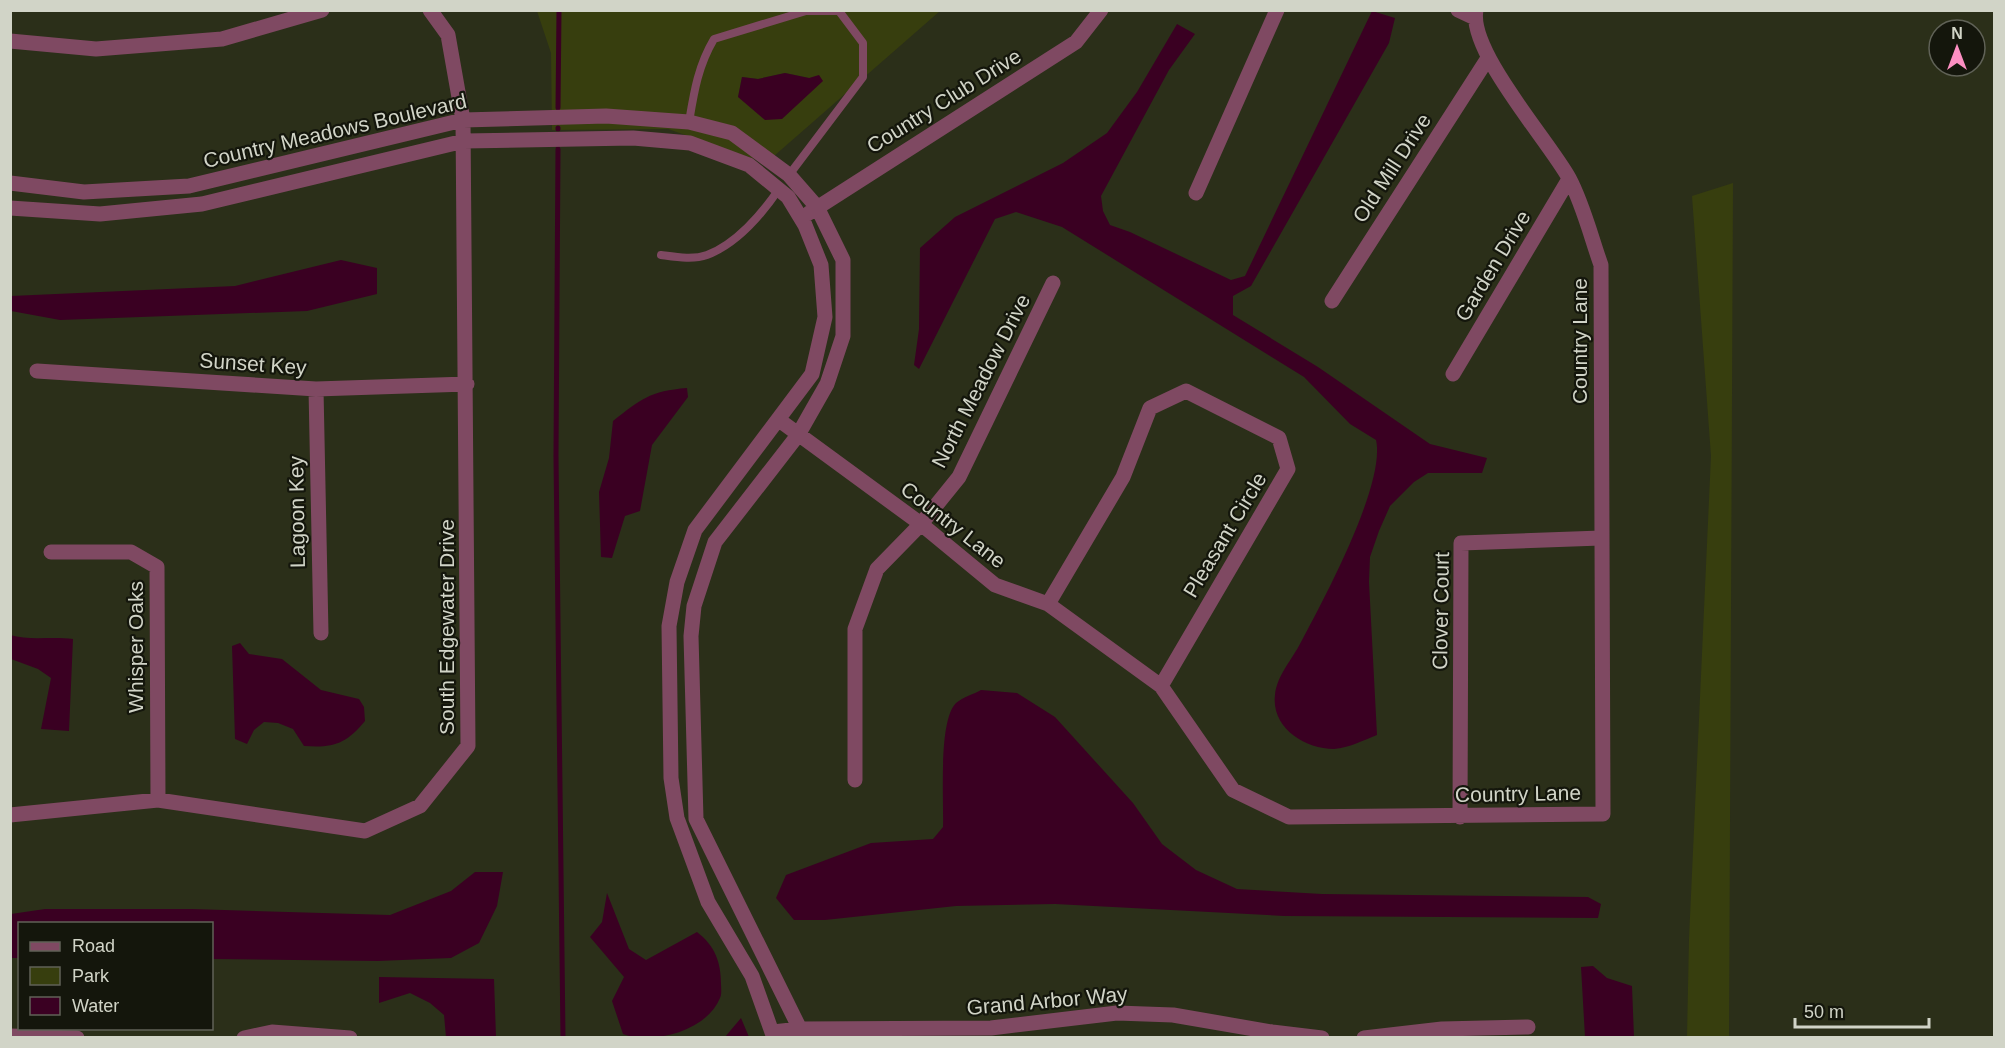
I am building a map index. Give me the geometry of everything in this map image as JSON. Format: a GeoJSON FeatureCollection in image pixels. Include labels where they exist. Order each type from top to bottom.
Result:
{"type":"FeatureCollection","features":[{"type":"Feature","properties":{"kind":"street"},"geometry":{"type":"LineString","coordinates":[[10,41],[96,49],[222,39],[322,10]]}},
{"type":"Feature","properties":{"kind":"street","name":"South Edgewater Drive"},"geometry":{"type":"LineString","coordinates":[[10,815],[158,800],[364,831],[420,806],[468,746],[463,120],[448,35],[430,10]]}},
{"type":"Feature","properties":{"kind":"street","name":"Country Club Drive"},"geometry":{"type":"LineString","coordinates":[[801,218],[1076,42],[1101,10]]}},
{"type":"Feature","properties":{"kind":"street"},"geometry":{"type":"LineString","coordinates":[[1196,193],[1277,10]]}},
{"type":"Feature","properties":{"kind":"street"},"geometry":{"type":"LineString","coordinates":[[1458,10],[1475,14]]}},
{"type":"Feature","properties":{"kind":"street","name":"Country Lane"},"geometry":{"type":"LineString","coordinates":[[779,420],[921,524],[995,585],[1048,604],[1161,686],[1233,790],[1289,817],[1603,814],[1601,265],[1569,179],[1488,58],[1475,14]]}},
{"type":"Feature","properties":{"kind":"street","name":"Old Mill Drive"},"geometry":{"type":"LineString","coordinates":[[1332,301],[1488,58]]}},
{"type":"Feature","properties":{"kind":"street"},"geometry":{"type":"LineString","coordinates":[[606,116],[608,138]]}},
{"type":"Feature","properties":{"kind":"street","name":"Country Meadows Boulevard"},"geometry":{"type":"LineString","coordinates":[[10,183],[79,191],[189,186],[463,120],[606,116],[689,122],[732,133],[789,175],[817,207],[843,260],[843,336],[827,384],[798,435],[715,542],[694,606],[691,636],[696,819],[801,1033]]}},
{"type":"Feature","properties":{"kind":"street"},"geometry":{"type":"LineString","coordinates":[[689,122],[690,143]]}},
{"type":"Feature","properties":{"kind":"street","name":"Country Meadows Boulevard"},"geometry":{"type":"LineString","coordinates":[[10,208],[100,214],[202,204],[464,141],[608,138],[690,143],[749,165],[788,197],[801,218],[821,265],[825,317],[812,374],[695,530],[678,582],[669,626],[671,778],[677,818],[708,902],[752,976],[774,1035]]}},
{"type":"Feature","properties":{"kind":"street"},"geometry":{"type":"LineString","coordinates":[[779,189],[789,175]]}},
{"type":"Feature","properties":{"kind":"street","name":"Garden Drive"},"geometry":{"type":"LineString","coordinates":[[1453,374],[1569,179]]}},
{"type":"Feature","properties":{"kind":"street"},"geometry":{"type":"LineString","coordinates":[[79,191],[79,213]]}},
{"type":"Feature","properties":{"kind":"street","name":"North Meadow Drive"},"geometry":{"type":"LineString","coordinates":[[855,780],[855,629],[878,569],[921,524],[959,477],[1053,283]]}},
{"type":"Feature","properties":{"kind":"street","name":"Sunset Key"},"geometry":{"type":"LineString","coordinates":[[37,371],[316,389],[466,384]]}},
{"type":"Feature","properties":{"kind":"street","name":"Lagoon Key"},"geometry":{"type":"LineString","coordinates":[[316,389],[321,633]]}},
{"type":"Feature","properties":{"kind":"street","name":"Pleasant Circle"},"geometry":{"type":"LineString","coordinates":[[1048,604],[1123,477],[1150,408],[1186,391],[1279,438],[1288,469],[1161,686]]}},
{"type":"Feature","properties":{"kind":"street","name":"Clover Court"},"geometry":{"type":"LineString","coordinates":[[1460,817],[1461,543],[1601,538]]}},
{"type":"Feature","properties":{"kind":"street","name":"Whisper Oaks"},"geometry":{"type":"LineString","coordinates":[[51,552],[131,552],[157,567],[158,800]]}},
{"type":"Feature","properties":{"kind":"street"},"geometry":{"type":"LineString","coordinates":[[670,702],[693,703]]}},
{"type":"Feature","properties":{"kind":"street"},"geometry":{"type":"LineString","coordinates":[[733,945],[752,934]]}},
{"type":"Feature","properties":{"kind":"street"},"geometry":{"type":"LineString","coordinates":[[752,976],[769,968]]}},
{"type":"Feature","properties":{"kind":"street","name":"Grand Arbor Way"},"geometry":{"type":"LineString","coordinates":[[774,1035],[991,1028],[1118,1013],[1173,1015],[1322,1038]]}},
{"type":"Feature","properties":{"kind":"street"},"geometry":{"type":"LineString","coordinates":[[1364,1038],[1442,1029],[1528,1028]]}},
{"type":"Feature","properties":{"kind":"street"},"geometry":{"type":"LineString","coordinates":[[244,1038],[272,1032],[350,1038]]}},
{"type":"Feature","properties":{"kind":"street"},"geometry":{"type":"LineString","coordinates":[[10,1036],[77,1038]]}},
{"type":"Feature","properties":{"kind":"lane"},"geometry":{"type":"LineString","coordinates":[[689,122],[695,81],[703,57],[714,39],[806,11],[839,11],[862,43],[863,77],[789,175]]}},
{"type":"Feature","properties":{"kind":"lane"},"geometry":{"type":"LineString","coordinates":[[661,255],[687,258],[706,255],[726,245],[766,209],[779,189]]}},
{"type":"Feature","properties":{"kind":"green space"},"geometry":{"type":"Polygon","coordinates":[[[537,11],[940,11],[766,163],[668,129],[552,130],[551,53],[537,11]],[[785,73],[758,79],[742,77],[738,97],[809,78],[785,73]]]}},
{"type":"Feature","properties":{"kind":"green space"},"geometry":{"type":"Polygon","coordinates":[[[1733,183],[1729,1037],[1687,1037],[1689,939],[1711,456],[1692,196],[1733,183]]]}},
{"type":"Feature","properties":{"kind":"water"},"geometry":{"type":"Polygon","coordinates":[[[1372,11],[1395,18],[1389,43],[1251,286],[1233,296],[1233,315],[1318,367],[1430,444],[1487,458],[1482,473],[1428,473],[1414,482],[1390,506],[1370,557],[1369,582],[1377,735],[1334,749],[1312,745],[1292,734],[1278,717],[1275,695],[1282,674],[1337,572],[1362,512],[1372,484],[1377,460],[1376,440],[1350,424],[1304,377],[1062,227],[1016,212],[995,219],[919,369],[914,365],[919,329],[920,248],[955,217],[1063,163],[1107,133],[1137,92],[1177,24],[1195,34],[1169,70],[1101,196],[1103,211],[1110,225],[1130,232],[1231,280],[1245,276],[1372,11]]]}},
{"type":"Feature","properties":{"kind":"water"},"geometry":{"type":"Polygon","coordinates":[[[785,73],[809,78],[819,75],[823,81],[782,119],[765,120],[738,97],[742,77],[758,79],[785,73]]]}},
{"type":"Feature","properties":{"kind":"water"},"geometry":{"type":"Polygon","coordinates":[[[341,260],[377,268],[377,294],[307,311],[60,320],[11,311],[11,296],[235,286],[341,260]]]}},
{"type":"Feature","properties":{"kind":"water"},"geometry":{"type":"Polygon","coordinates":[[[687,388],[688,397],[652,445],[640,511],[625,516],[612,558],[601,557],[599,492],[609,458],[613,421],[647,397],[664,391],[687,388]]]}},
{"type":"Feature","properties":{"kind":"water"},"geometry":{"type":"Polygon","coordinates":[[[10,635],[25,638],[73,639],[69,731],[41,729],[51,678],[38,669],[11,659],[10,635]]]}},
{"type":"Feature","properties":{"kind":"water"},"geometry":{"type":"Polygon","coordinates":[[[240,643],[249,654],[282,659],[321,690],[359,699],[364,707],[365,721],[345,740],[324,746],[304,746],[293,729],[278,723],[264,722],[254,730],[247,744],[235,739],[232,646],[240,643]]]}},
{"type":"Feature","properties":{"kind":"water"},"geometry":{"type":"Polygon","coordinates":[[[981,690],[1017,693],[1055,717],[1133,803],[1162,844],[1196,870],[1237,889],[1322,894],[1588,897],[1601,904],[1598,918],[1284,916],[1055,904],[956,906],[825,920],[794,920],[776,898],[786,875],[871,843],[933,839],[943,827],[944,743],[950,712],[956,703],[981,690]]]}},
{"type":"Feature","properties":{"kind":"water"},"geometry":{"type":"Polygon","coordinates":[[[475,872],[503,872],[497,906],[479,943],[451,958],[378,961],[213,959],[213,922],[18,922],[18,958],[11,958],[11,914],[45,909],[192,909],[390,915],[451,891],[475,872]]]}},
{"type":"Feature","properties":{"kind":"water"},"geometry":{"type":"Polygon","coordinates":[[[607,893],[629,949],[646,960],[697,932],[713,949],[721,976],[721,993],[713,1009],[704,1019],[692,1027],[663,1036],[649,1038],[623,1034],[612,1001],[624,977],[590,937],[602,922],[607,893]]]}},
{"type":"Feature","properties":{"kind":"water"},"geometry":{"type":"Polygon","coordinates":[[[1593,966],[1607,978],[1632,986],[1634,1037],[1585,1037],[1581,967],[1593,966]]]}},
{"type":"Feature","properties":{"kind":"water"},"geometry":{"type":"Polygon","coordinates":[[[379,977],[494,979],[496,1037],[446,1037],[444,1015],[430,1003],[410,993],[379,1003],[379,977]]]}},
{"type":"Feature","properties":{"kind":"water"},"geometry":{"type":"Polygon","coordinates":[[[741,1018],[749,1037],[725,1037],[741,1018]]]}},
{"type":"Feature","properties":{"kind":"waterway"},"geometry":{"type":"LineString","coordinates":[[558,108],[559,10]]}},
{"type":"Feature","properties":{"kind":"waterway"},"geometry":{"type":"LineString","coordinates":[[558,149],[556,456],[563,1038]]}}]}
